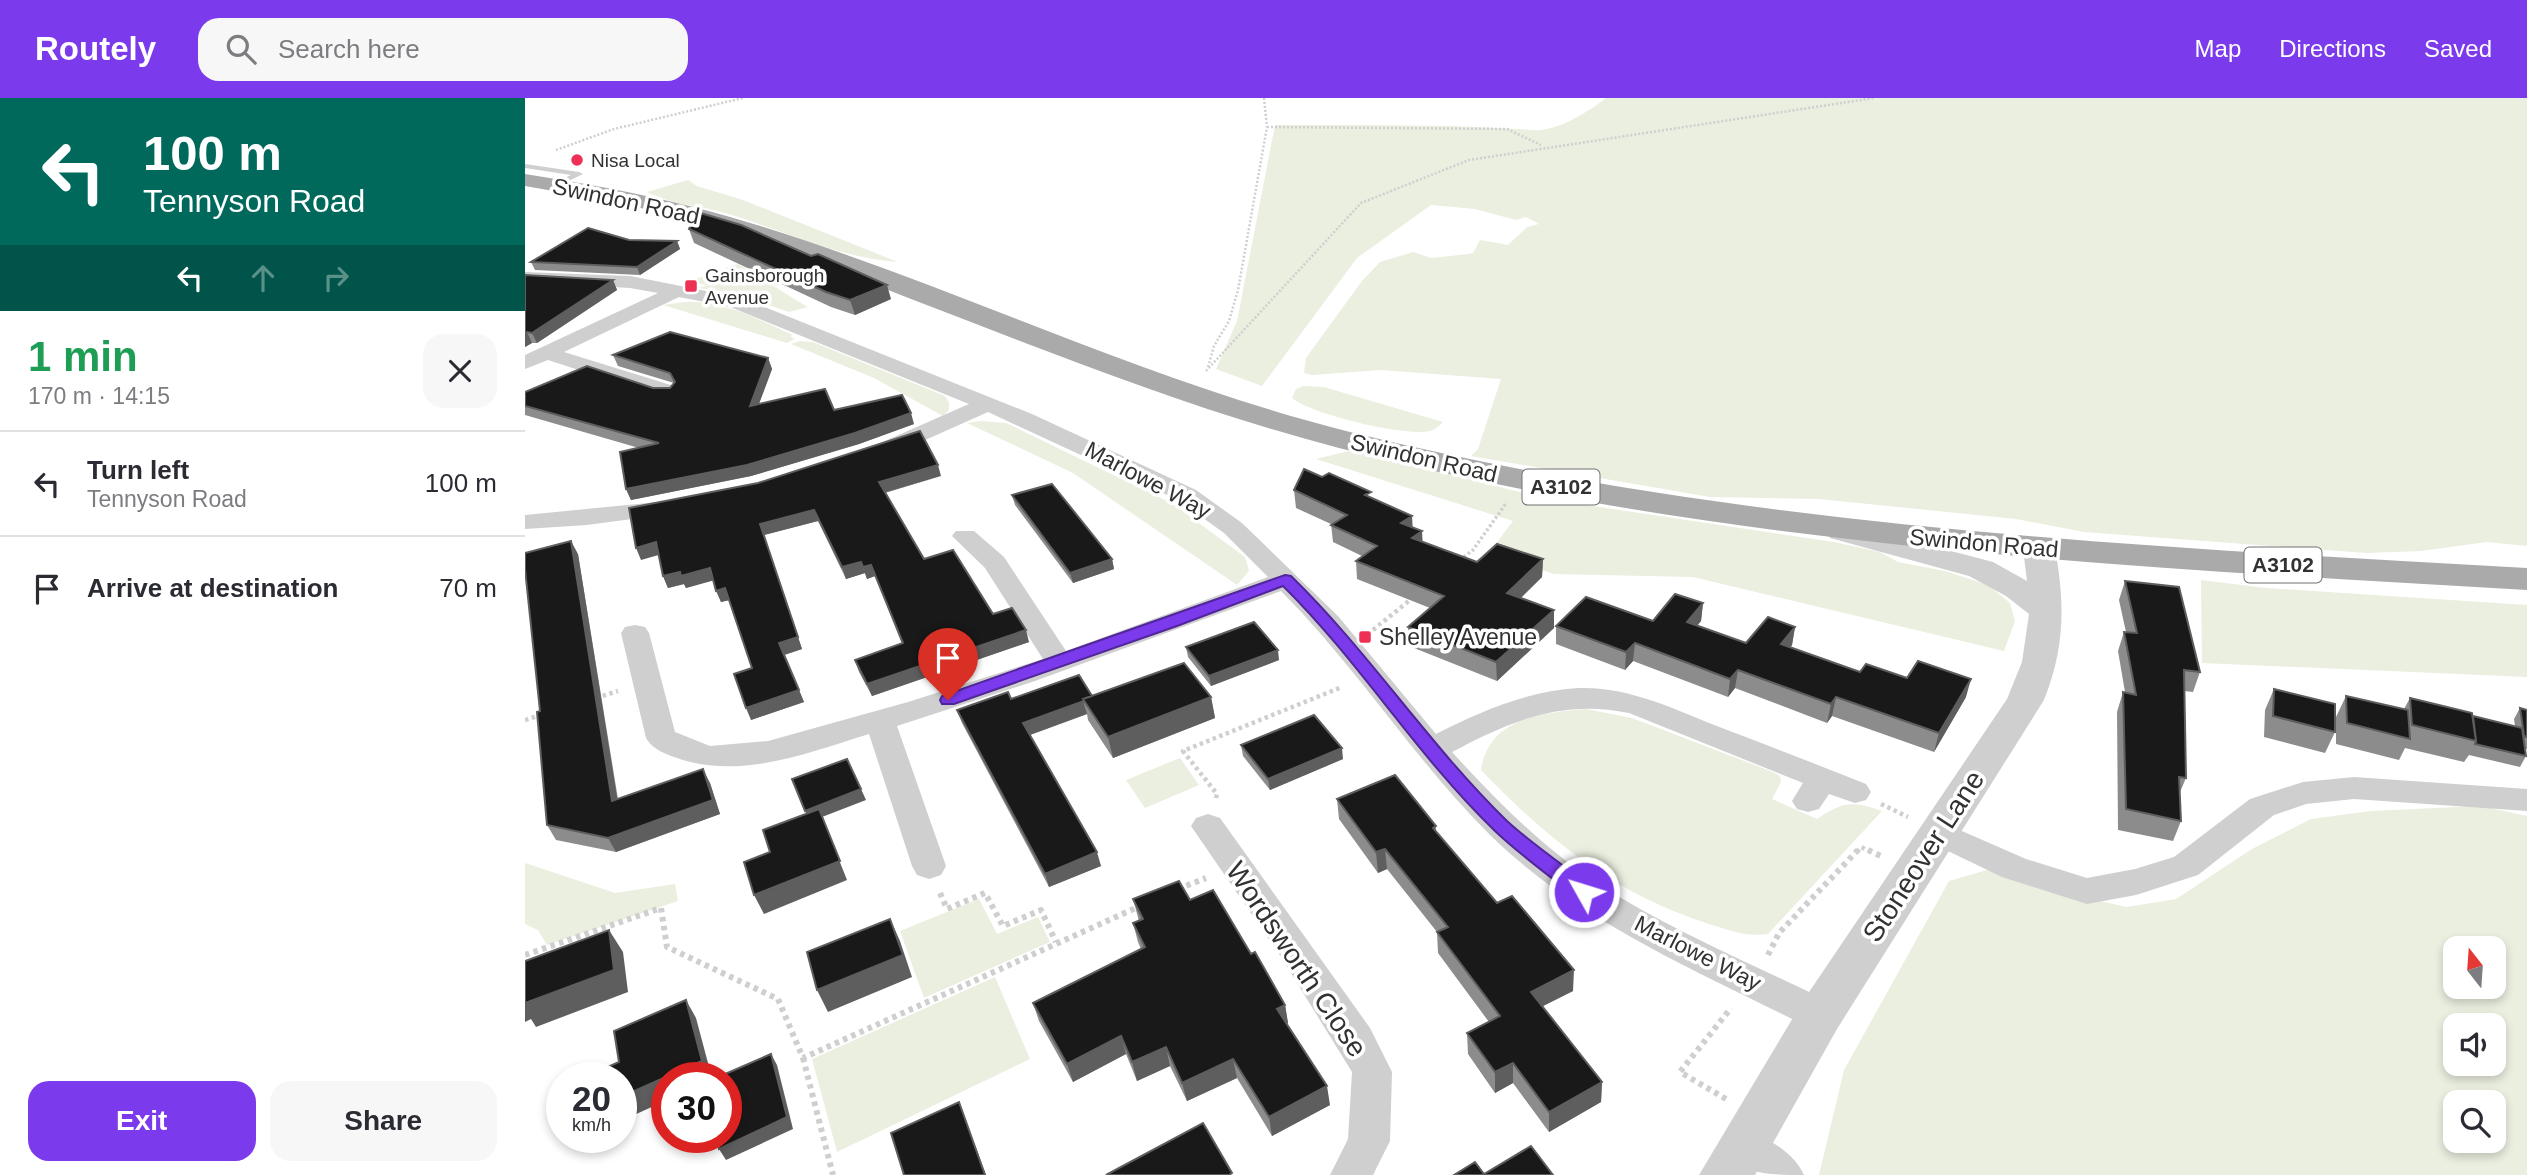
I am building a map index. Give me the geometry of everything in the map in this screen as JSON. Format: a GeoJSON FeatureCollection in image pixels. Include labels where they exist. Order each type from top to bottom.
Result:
{"type":"FeatureCollection","features":[{"type":"Feature","properties":{"kind":"main road","name":"Swindon Road"},"geometry":{"type":"LineString","coordinates":[[525,180],[685,212],[774,239],[1149,380],[1250,414],[1522,480],[1653,504],[1825,527],[2039,549],[2527,579]]}},
{"type":"Feature","properties":{"kind":"street","name":"Marlowe Way"},"geometry":{"type":"LineString","coordinates":[[525,277],[630,282],[679,290],[758,310],[988,404],[1187,495],[1233,528],[1350,648],[1432,749],[1501,826],[1584,892],[1655,933],[1820,1015]]}},
{"type":"Feature","properties":{"kind":"street"},"geometry":{"type":"LineString","coordinates":[[525,363],[679,290]]}},
{"type":"Feature","properties":{"kind":"street"},"geometry":{"type":"LineString","coordinates":[[547,353],[666,391]]}},
{"type":"Feature","properties":{"kind":"street"},"geometry":{"type":"LineString","coordinates":[[867,456],[988,404]]}},
{"type":"Feature","properties":{"kind":"street"},"geometry":{"type":"LineString","coordinates":[[525,522],[587,518],[692,504]]}},
{"type":"Feature","properties":{"kind":"street"},"geometry":{"type":"LineString","coordinates":[[1825,527],[1982,569],[2018,589],[2047,611]]}},
{"type":"Feature","properties":{"kind":"street"},"geometry":{"type":"LineString","coordinates":[[965,536],[995,563],[1059,662]]}},
{"type":"Feature","properties":{"kind":"street","name":"Stoneover Lane"},"geometry":{"type":"LineString","coordinates":[[1783,1175],[1735,1161],[1820,1015],[2025,700],[2037,676],[2044,654],[2047,611],[2039,549]]}},
{"type":"Feature","properties":{"kind":"street"},"geometry":{"type":"LineString","coordinates":[[635,633],[661,738],[690,752],[711,756],[764,751],[880,721],[1059,662],[1285,580]]}},
{"type":"Feature","properties":{"kind":"street"},"geometry":{"type":"LineString","coordinates":[[1432,749],[1515,709],[1561,698],[1607,698],[1636,705],[1815,790],[1855,792]]}},
{"type":"Feature","properties":{"kind":"street"},"geometry":{"type":"LineString","coordinates":[[880,721],[929,866]]}},
{"type":"Feature","properties":{"kind":"street"},"geometry":{"type":"LineString","coordinates":[[1939,833],[2014,868],[2087,891],[2136,882],[2186,866],[2262,807],[2304,793],[2354,788],[2527,800]]}},
{"type":"Feature","properties":{"kind":"street","name":"Wordsworth Close"},"geometry":{"type":"LineString","coordinates":[[1212,811],[1235,865],[1356,1040],[1371,1072],[1369,1141],[1351,1175]]}},
{"type":"Feature","properties":{"kind":"lane"},"geometry":{"type":"LineString","coordinates":[[525,165],[579,174],[576,178],[556,185]]}},
{"type":"Feature","properties":{"kind":"path"},"geometry":{"type":"LineString","coordinates":[[552,151],[614,129],[743,98]]}},
{"type":"Feature","properties":{"kind":"path"},"geometry":{"type":"LineString","coordinates":[[1264,98],[1266,127],[1238,290],[1229,321],[1215,346],[1206,371],[1361,204],[1469,160],[1874,98]]}},
{"type":"Feature","properties":{"kind":"path"},"geometry":{"type":"LineString","coordinates":[[1266,127],[1507,129],[1546,147]]}},
{"type":"Feature","properties":{"kind":"path"},"geometry":{"type":"LineString","coordinates":[[1453,567],[1473,550],[1522,480]]}},
{"type":"Feature","properties":{"kind":"path"},"geometry":{"type":"LineString","coordinates":[[1350,648],[1422,591]]}},
{"type":"Feature","properties":{"kind":"path"},"geometry":{"type":"LineString","coordinates":[[1212,811],[1184,751],[1372,675]]}},
{"type":"Feature","properties":{"kind":"path"},"geometry":{"type":"LineString","coordinates":[[591,699],[645,682]]}},
{"type":"Feature","properties":{"kind":"path"},"geometry":{"type":"LineString","coordinates":[[525,720],[552,712]]}},
{"type":"Feature","properties":{"kind":"path"},"geometry":{"type":"LineString","coordinates":[[1855,792],[1939,833]]}},
{"type":"Feature","properties":{"kind":"path"},"geometry":{"type":"LineString","coordinates":[[1171,892],[1235,865]]}},
{"type":"Feature","properties":{"kind":"path"},"geometry":{"type":"LineString","coordinates":[[929,866],[947,909],[985,893],[1003,926],[1041,910],[1056,942]]}},
{"type":"Feature","properties":{"kind":"path"},"geometry":{"type":"LineString","coordinates":[[803,1058],[1056,942],[1146,904]]}},
{"type":"Feature","properties":{"kind":"path"},"geometry":{"type":"LineString","coordinates":[[526,953],[661,908],[667,947],[778,999],[803,1058],[833,1175]]}},
{"type":"Feature","properties":{"kind":"shaded area"},"geometry":{"type":"Polygon","coordinates":[[[1606,98],[2527,98],[2527,546],[2487,542],[2421,551],[2366,553],[2084,532],[2016,519],[1819,499],[1710,497],[1471,456],[1478,449],[1501,379],[1381,370],[1312,375],[1304,373],[1306,358],[1362,281],[1380,262],[1413,252],[1431,258],[1469,254],[1473,253],[1480,240],[1508,245],[1527,227],[1539,224],[1526,217],[1516,220],[1475,209],[1431,205],[1357,258],[1262,386],[1216,369],[1237,321],[1275,125],[1542,130],[1572,120],[1606,98]]]}},
{"type":"Feature","properties":{"kind":"shaded area"},"geometry":{"type":"Polygon","coordinates":[[[688,180],[697,186],[743,200],[898,262],[834,250],[732,215],[667,200],[647,192],[688,180]]]}},
{"type":"Feature","properties":{"kind":"shaded area"},"geometry":{"type":"Polygon","coordinates":[[[738,264],[808,307],[789,312],[740,295],[699,288],[707,285],[687,282],[738,264]]]}},
{"type":"Feature","properties":{"kind":"shaded area"},"geometry":{"type":"Polygon","coordinates":[[[685,302],[713,304],[741,312],[793,335],[790,336],[795,339],[787,343],[663,305],[685,302]]]}},
{"type":"Feature","properties":{"kind":"shaded area"},"geometry":{"type":"Polygon","coordinates":[[[800,341],[813,342],[945,396],[949,402],[949,410],[943,416],[874,378],[791,344],[800,341]]]}},
{"type":"Feature","properties":{"kind":"shaded area"},"geometry":{"type":"Polygon","coordinates":[[[1303,386],[1324,387],[1443,422],[1432,430],[1418,432],[1359,423],[1318,411],[1292,398],[1296,389],[1303,386]]]}},
{"type":"Feature","properties":{"kind":"shaded area"},"geometry":{"type":"Polygon","coordinates":[[[967,423],[1006,423],[1173,504],[1245,557],[1249,571],[1237,585],[1073,473],[967,423]]]}},
{"type":"Feature","properties":{"kind":"shaded area"},"geometry":{"type":"Polygon","coordinates":[[[1349,451],[1376,455],[1546,499],[1834,542],[1880,552],[1898,562],[1945,571],[1988,585],[2010,603],[2015,621],[2004,651],[1693,577],[1554,574],[1489,553],[1513,521],[1316,459],[1349,451]]]}},
{"type":"Feature","properties":{"kind":"shaded area"},"geometry":{"type":"Polygon","coordinates":[[[2201,580],[2266,588],[2527,605],[2527,677],[2202,663],[2201,580]]]}},
{"type":"Feature","properties":{"kind":"shaded area"},"geometry":{"type":"Polygon","coordinates":[[[1586,709],[1632,718],[1773,772],[1780,776],[1781,782],[1772,799],[1817,819],[1848,804],[1882,811],[1768,934],[1744,934],[1706,923],[1642,896],[1584,861],[1531,819],[1481,770],[1486,752],[1506,728],[1536,716],[1586,709]]]}},
{"type":"Feature","properties":{"kind":"shaded area"},"geometry":{"type":"Polygon","coordinates":[[[1180,758],[1199,785],[1145,808],[1126,780],[1180,758]]]}},
{"type":"Feature","properties":{"kind":"shaded area"},"geometry":{"type":"Polygon","coordinates":[[[2480,806],[2527,816],[2527,1175],[1819,1175],[1844,1070],[1949,881],[1987,870],[2063,893],[2127,907],[2176,899],[2252,849],[2311,819],[2371,811],[2480,806]]]}},
{"type":"Feature","properties":{"kind":"shaded area"},"geometry":{"type":"Polygon","coordinates":[[[525,863],[615,893],[675,884],[678,901],[547,945],[538,930],[525,924],[525,863]]]}},
{"type":"Feature","properties":{"kind":"shaded area"},"geometry":{"type":"Polygon","coordinates":[[[979,899],[997,934],[1038,917],[1050,942],[924,998],[900,931],[979,899]]]}},
{"type":"Feature","properties":{"kind":"shaded area"},"geometry":{"type":"Polygon","coordinates":[[[995,977],[1030,1059],[837,1152],[812,1059],[995,977]]]}},
{"type":"Feature","properties":{"kind":"building"},"geometry":{"type":"Polygon","coordinates":[[[697,212],[741,225],[811,256],[818,254],[887,285],[850,300],[826,292],[689,229],[697,212]]]}},
{"type":"Feature","properties":{"kind":"building"},"geometry":{"type":"Polygon","coordinates":[[[588,228],[629,240],[677,241],[637,267],[531,262],[588,228]]]}},
{"type":"Feature","properties":{"kind":"building"},"geometry":{"type":"Polygon","coordinates":[[[525,275],[613,280],[532,333],[525,334],[525,275]]]}},
{"type":"Feature","properties":{"kind":"building"},"geometry":{"type":"Polygon","coordinates":[[[670,332],[768,358],[750,406],[825,389],[834,410],[902,395],[911,413],[855,433],[747,465],[626,489],[620,452],[659,443],[525,406],[525,392],[587,366],[653,388],[670,388],[675,382],[670,373],[613,355],[670,332]]]}},
{"type":"Feature","properties":{"kind":"building"},"geometry":{"type":"Polygon","coordinates":[[[920,431],[938,465],[879,482],[924,559],[953,550],[993,614],[1012,608],[1026,630],[867,684],[855,660],[903,643],[871,565],[863,567],[861,562],[842,567],[814,510],[760,524],[798,637],[779,643],[799,690],[746,708],[734,674],[752,668],[725,588],[716,591],[710,568],[681,576],[680,572],[663,576],[656,542],[636,548],[629,508],[758,483],[920,431]]]}},
{"type":"Feature","properties":{"kind":"building"},"geometry":{"type":"Polygon","coordinates":[[[1304,469],[1322,477],[1329,473],[1371,492],[1365,495],[1412,516],[1401,523],[1422,531],[1412,538],[1477,562],[1497,544],[1543,559],[1507,593],[1554,610],[1496,662],[1408,627],[1444,596],[1356,561],[1377,546],[1331,525],[1347,515],[1294,490],[1304,469]]]}},
{"type":"Feature","properties":{"kind":"building"},"geometry":{"type":"Polygon","coordinates":[[[1052,484],[1112,559],[1070,573],[1012,495],[1052,484]]]}},
{"type":"Feature","properties":{"kind":"building"},"geometry":{"type":"Polygon","coordinates":[[[571,541],[612,801],[703,769],[713,800],[608,838],[547,825],[537,712],[540,711],[525,553],[571,541]]]}},
{"type":"Feature","properties":{"kind":"building"},"geometry":{"type":"Polygon","coordinates":[[[2125,581],[2179,587],[2200,672],[2184,670],[2186,778],[2179,777],[2181,821],[2126,809],[2123,692],[2136,695],[2124,632],[2137,633],[2125,581]]]}},
{"type":"Feature","properties":{"kind":"building"},"geometry":{"type":"Polygon","coordinates":[[[1675,594],[1703,603],[1687,622],[1746,643],[1768,617],[1795,627],[1781,644],[1860,672],[1866,664],[1907,678],[1918,661],[1971,679],[1939,733],[1836,697],[1831,704],[1738,670],[1730,679],[1635,643],[1626,652],[1556,626],[1586,597],[1653,621],[1675,594]]]}},
{"type":"Feature","properties":{"kind":"building"},"geometry":{"type":"Polygon","coordinates":[[[1254,622],[1278,650],[1209,676],[1186,647],[1254,622]]]}},
{"type":"Feature","properties":{"kind":"building"},"geometry":{"type":"Polygon","coordinates":[[[1184,663],[1211,697],[1108,737],[1083,699],[1184,663]]]}},
{"type":"Feature","properties":{"kind":"building"},"geometry":{"type":"Polygon","coordinates":[[[1079,675],[1092,696],[1023,723],[1097,852],[1045,874],[957,710],[1008,692],[1011,699],[1079,675]]]}},
{"type":"Feature","properties":{"kind":"building"},"geometry":{"type":"Polygon","coordinates":[[[2274,689],[2335,704],[2335,732],[2273,716],[2274,689]]]}},
{"type":"Feature","properties":{"kind":"building"},"geometry":{"type":"Polygon","coordinates":[[[2346,696],[2408,710],[2410,739],[2347,723],[2346,696]]]}},
{"type":"Feature","properties":{"kind":"building"},"geometry":{"type":"Polygon","coordinates":[[[2410,698],[2472,713],[2476,741],[2412,725],[2410,698]]]}},
{"type":"Feature","properties":{"kind":"building"},"geometry":{"type":"Polygon","coordinates":[[[2520,708],[2527,710],[2527,737],[2524,736],[2520,708]]]}},
{"type":"Feature","properties":{"kind":"building"},"geometry":{"type":"Polygon","coordinates":[[[1314,715],[1342,748],[1268,779],[1241,745],[1314,715]]]}},
{"type":"Feature","properties":{"kind":"building"},"geometry":{"type":"Polygon","coordinates":[[[2473,716],[2522,728],[2526,756],[2475,744],[2473,716]]]}},
{"type":"Feature","properties":{"kind":"building"},"geometry":{"type":"Polygon","coordinates":[[[847,759],[861,789],[805,811],[792,779],[847,759]]]}},
{"type":"Feature","properties":{"kind":"building"},"geometry":{"type":"Polygon","coordinates":[[[1395,775],[1436,826],[1433,828],[1497,903],[1512,896],[1574,970],[1531,992],[1602,1082],[1549,1112],[1513,1063],[1495,1072],[1467,1033],[1500,1016],[1437,932],[1448,927],[1385,849],[1376,852],[1337,799],[1395,775]]]}},
{"type":"Feature","properties":{"kind":"building"},"geometry":{"type":"Polygon","coordinates":[[[819,809],[840,861],[754,895],[744,862],[770,852],[763,830],[819,809]]]}},
{"type":"Feature","properties":{"kind":"building"},"geometry":{"type":"Polygon","coordinates":[[[1179,881],[1190,900],[1213,890],[1251,954],[1255,952],[1285,1005],[1277,1009],[1327,1086],[1269,1117],[1233,1059],[1182,1083],[1166,1047],[1132,1062],[1121,1036],[1067,1064],[1033,1003],[1145,947],[1133,923],[1143,919],[1133,899],[1179,881]]]}},
{"type":"Feature","properties":{"kind":"building"},"geometry":{"type":"Polygon","coordinates":[[[890,919],[903,955],[817,990],[807,952],[890,919]]]}},
{"type":"Feature","properties":{"kind":"building"},"geometry":{"type":"Polygon","coordinates":[[[609,930],[614,970],[525,1003],[525,961],[609,930]]]}},
{"type":"Feature","properties":{"kind":"building"},"geometry":{"type":"Polygon","coordinates":[[[686,1000],[702,1061],[651,1062],[651,1084],[637,1090],[637,1062],[619,1062],[614,1031],[686,1000]]]}},
{"type":"Feature","properties":{"kind":"building"},"geometry":{"type":"Polygon","coordinates":[[[771,1054],[787,1117],[742,1138],[742,1067],[771,1054]]]}},
{"type":"Feature","properties":{"kind":"building"},"geometry":{"type":"Polygon","coordinates":[[[959,1102],[985,1175],[904,1175],[891,1133],[959,1102]]]}},
{"type":"Feature","properties":{"kind":"building"},"geometry":{"type":"Polygon","coordinates":[[[1203,1123],[1232,1173],[1229,1175],[1106,1175],[1203,1123]]]}},
{"type":"Feature","properties":{"kind":"building"},"geometry":{"type":"Polygon","coordinates":[[[1531,1146],[1553,1175],[1454,1175],[1475,1162],[1484,1174],[1531,1146]]]}},
{"type":"Feature","properties":{"kind":"place","name":"Nisa Local"},"geometry":{"type":"Point","coordinates":[577,160]}},
{"type":"Feature","properties":{"kind":"place","name":"Gainsborough Avenue"},"geometry":{"type":"Point","coordinates":[691,286]}},
{"type":"Feature","properties":{"kind":"place","name":"Shelley Avenue"},"geometry":{"type":"Point","coordinates":[1365,637]}},
{"type":"Feature","properties":{"kind":"route"},"geometry":{"type":"LineString","coordinates":[[948,700],[1172,623],[1285,580],[1328,622],[1432,749],[1501,826],[1584,892]]}}]}
